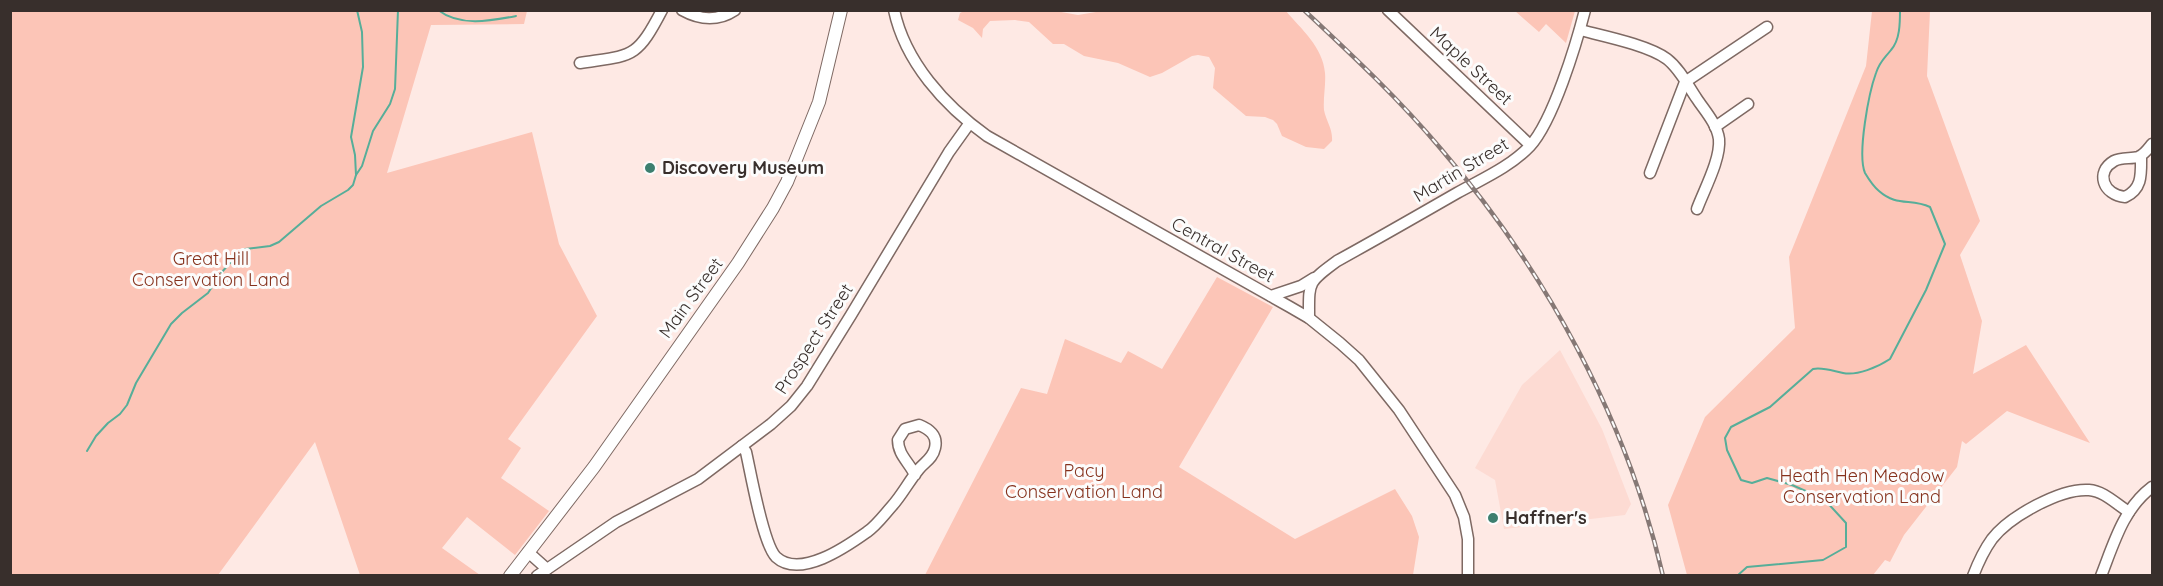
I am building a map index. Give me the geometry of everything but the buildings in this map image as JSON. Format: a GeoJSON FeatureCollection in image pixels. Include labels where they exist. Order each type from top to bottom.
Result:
{"type":"FeatureCollection","features":[{"type":"Feature","properties":{"kind":"main road","name":"Main Street"},"geometry":{"type":"LineString","coordinates":[[510,576],[594,467],[738,263],[773,208],[787,182],[819,102],[841,10]]}},
{"type":"Feature","properties":{"kind":"street"},"geometry":{"type":"LineString","coordinates":[[580,63],[620,57],[634,51],[648,36],[662,10]]}},
{"type":"Feature","properties":{"kind":"street"},"geometry":{"type":"LineString","coordinates":[[682,10],[695,17],[713,19],[735,10]]}},
{"type":"Feature","properties":{"kind":"street","name":"Central Street"},"geometry":{"type":"LineString","coordinates":[[894,10],[907,51],[933,85],[969,124],[1309,318],[1340,343],[1372,376],[1399,410],[1455,495],[1464,518],[1468,539],[1468,576]]}},
{"type":"Feature","properties":{"kind":"street","name":"Maple Street"},"geometry":{"type":"LineString","coordinates":[[1388,10],[1530,145]]}},
{"type":"Feature","properties":{"kind":"street","name":"Martin Street"},"geometry":{"type":"LineString","coordinates":[[1271,297],[1301,286],[1337,261],[1503,167],[1530,145],[1543,128],[1549,115],[1585,10]]}},
{"type":"Feature","properties":{"kind":"street"},"geometry":{"type":"LineString","coordinates":[[1650,173],[1685,82],[1767,27]]}},
{"type":"Feature","properties":{"kind":"street"},"geometry":{"type":"LineString","coordinates":[[1580,30],[1658,54],[1674,66],[1715,127],[1719,140],[1718,152],[1697,209]]}},
{"type":"Feature","properties":{"kind":"street"},"geometry":{"type":"LineString","coordinates":[[1715,127],[1748,104]]}},
{"type":"Feature","properties":{"kind":"street","name":"Prospect Street"},"geometry":{"type":"LineString","coordinates":[[542,572],[615,522],[698,479],[791,406],[807,386],[949,152],[969,124]]}},
{"type":"Feature","properties":{"kind":"street"},"geometry":{"type":"LineString","coordinates":[[2141,156],[2152,144]]}},
{"type":"Feature","properties":{"kind":"street"},"geometry":{"type":"LineString","coordinates":[[1309,318],[1308,290],[1314,278]]}},
{"type":"Feature","properties":{"kind":"street"},"geometry":{"type":"LineString","coordinates":[[742,446],[746,452],[767,542],[776,556],[786,563],[802,564],[820,561],[868,531],[894,504],[933,455],[936,447],[932,432],[919,425],[905,429],[898,440],[900,455],[911,466],[915,475]]}},
{"type":"Feature","properties":{"kind":"street"},"geometry":{"type":"LineString","coordinates":[[2101,576],[2123,520],[2134,504],[2152,487]]}},
{"type":"Feature","properties":{"kind":"street"},"geometry":{"type":"LineString","coordinates":[[1973,576],[1992,539],[2005,526],[2046,502],[2070,492],[2088,490],[2101,493],[2129,512]]}},
{"type":"Feature","properties":{"kind":"street"},"geometry":{"type":"LineString","coordinates":[[528,552],[542,572]]}},
{"type":"Feature","properties":{"kind":"shaded area"},"geometry":{"type":"Polygon","coordinates":[[[1560,350],[1602,429],[1631,504],[1625,515],[1504,529],[1495,480],[1475,468],[1522,385],[1560,350]]]}},
{"type":"Feature","properties":{"kind":"green space"},"geometry":{"type":"Polygon","coordinates":[[[1050,10],[1078,15],[1108,10],[1286,11],[1310,39],[1320,55],[1325,78],[1324,110],[1332,141],[1324,149],[1306,147],[1282,136],[1273,120],[1246,116],[1213,88],[1215,68],[1209,57],[1192,56],[1150,77],[1118,63],[1084,56],[1064,44],[1053,44],[1029,22],[990,21],[983,29],[982,38],[973,28],[958,20],[960,13],[964,11],[1050,10]]]}},
{"type":"Feature","properties":{"kind":"green space","name":"Great Hill Conservation Land"},"geometry":{"type":"Polygon","coordinates":[[[10,11],[527,11],[524,24],[431,25],[387,173],[532,132],[559,244],[597,316],[508,439],[521,448],[501,478],[549,511],[515,555],[467,517],[442,548],[480,575],[360,575],[315,442],[218,575],[11,575],[10,11]]]}},
{"type":"Feature","properties":{"kind":"green space"},"geometry":{"type":"Polygon","coordinates":[[[1515,11],[1575,11],[1566,43],[1546,24],[1539,32],[1515,11]]]}},
{"type":"Feature","properties":{"kind":"green space","name":"Heath Hen Meadow Conservation Land"},"geometry":{"type":"Polygon","coordinates":[[[1872,11],[1930,11],[1927,76],[1980,221],[1960,255],[1982,321],[1973,374],[2026,345],[2090,443],[2007,411],[1966,444],[1962,441],[1957,467],[1904,535],[1890,562],[1885,560],[1873,575],[1687,575],[1668,505],[1705,417],[1795,328],[1789,257],[1866,66],[1872,11]]]}},
{"type":"Feature","properties":{"kind":"green space","name":"Pacy Conservation Land"},"geometry":{"type":"Polygon","coordinates":[[[1217,277],[1273,307],[1179,467],[1295,539],[1395,489],[1412,516],[1419,537],[1413,575],[925,575],[1021,388],[1047,394],[1065,339],[1121,363],[1128,351],[1162,369],[1217,277]]]}},
{"type":"Feature","properties":{"kind":"waterway"},"geometry":{"type":"LineString","coordinates":[[87,451],[96,436],[127,405],[136,383],[171,324],[208,293],[221,273],[238,254],[245,249],[270,246],[279,242],[321,206],[353,185],[356,175],[351,137],[363,67],[362,32],[357,10]]}},
{"type":"Feature","properties":{"kind":"waterway"},"geometry":{"type":"LineString","coordinates":[[356,175],[362,166],[373,131],[390,104],[395,89],[398,10]]}},
{"type":"Feature","properties":{"kind":"waterway"},"geometry":{"type":"LineString","coordinates":[[438,10],[465,21],[486,21],[516,16]]}},
{"type":"Feature","properties":{"kind":"waterway"},"geometry":{"type":"LineString","coordinates":[[1737,576],[1747,567],[1823,560],[1846,547],[1846,523],[1824,499],[1792,485],[1767,478],[1752,483],[1741,480],[1727,450],[1725,438],[1731,427],[1770,407],[1813,369],[1849,374],[1874,368],[1890,359],[1926,290],[1945,244],[1930,207],[1898,201],[1886,196],[1869,180],[1863,164],[1863,138],[1870,94],[1879,66],[1896,41],[1900,10]]}},
{"type":"Feature","properties":{"kind":"railway"},"geometry":{"type":"LineString","coordinates":[[1304,10],[1392,95],[1441,149],[1479,196],[1547,296],[1577,349],[1628,460],[1663,576]]}},
{"type":"Feature","properties":{"kind":"place","name":"Discovery Museum"},"geometry":{"type":"Point","coordinates":[650,168]}},
{"type":"Feature","properties":{"kind":"place","name":"Haffner's"},"geometry":{"type":"Point","coordinates":[1493,518]}}]}
